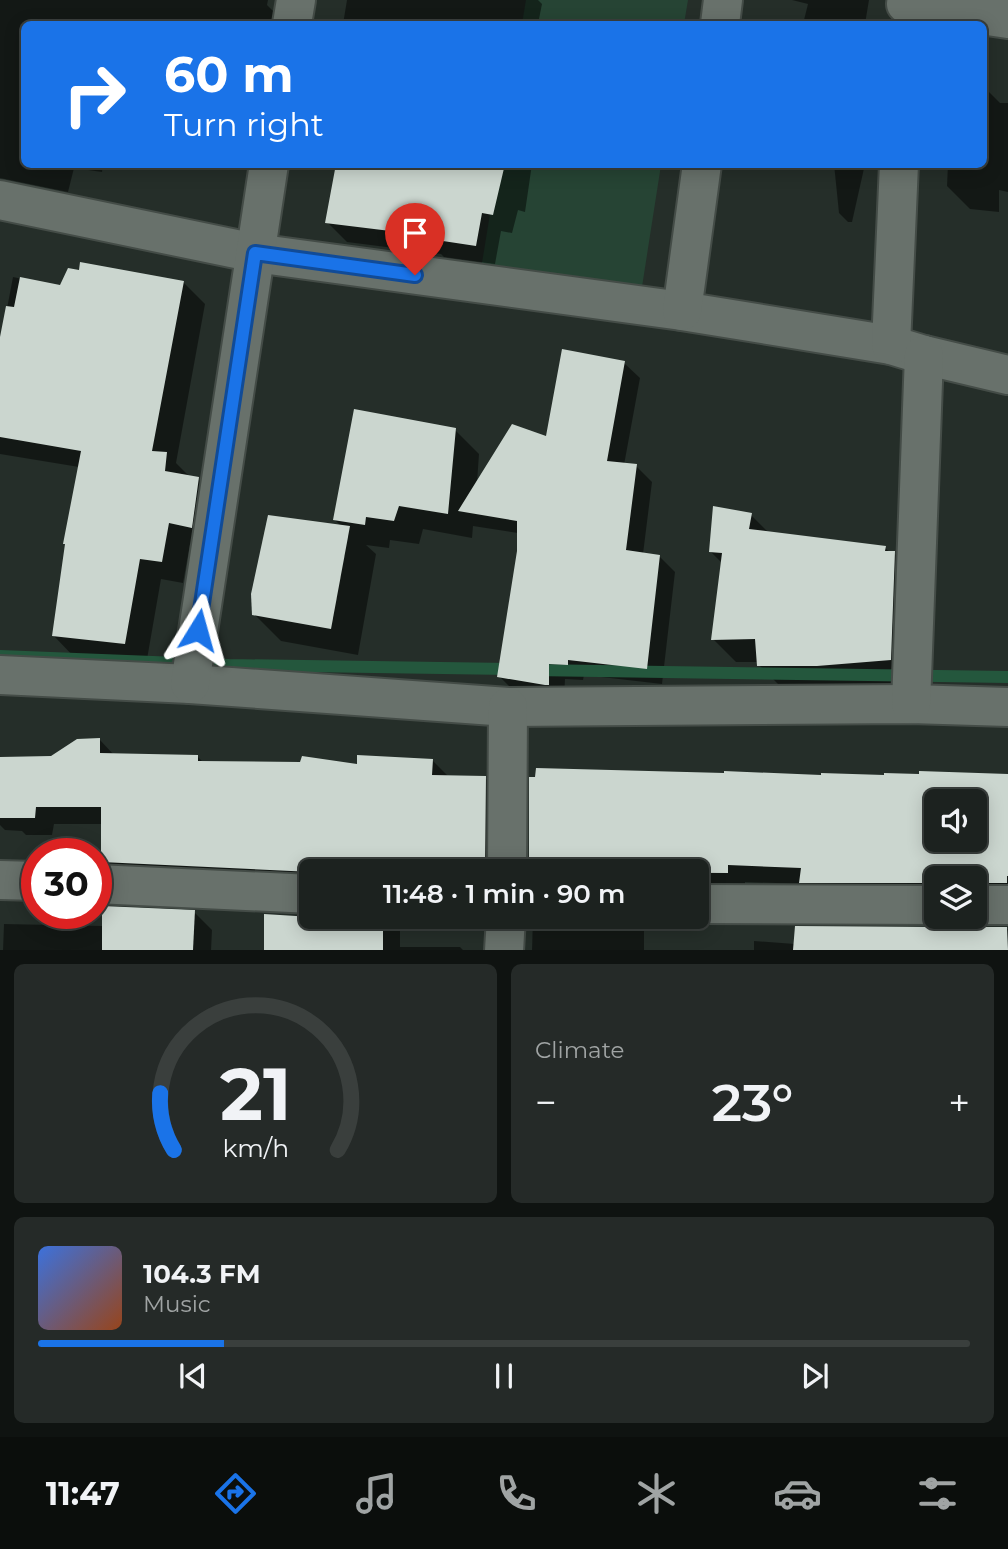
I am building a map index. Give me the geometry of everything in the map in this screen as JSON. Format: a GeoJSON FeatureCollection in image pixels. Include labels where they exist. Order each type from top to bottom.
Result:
{"type":"FeatureCollection","features":[{"type":"Feature","properties":{"kind":"street"},"geometry":{"type":"LineString","coordinates":[[292,21],[296,0]]}},
{"type":"Feature","properties":{"kind":"street"},"geometry":{"type":"LineString","coordinates":[[720,21],[723,0]]}},
{"type":"Feature","properties":{"kind":"street"},"geometry":{"type":"LineString","coordinates":[[906,10],[1008,19]]}},
{"type":"Feature","properties":{"kind":"street"},"geometry":{"type":"LineString","coordinates":[[190,684],[268,168]]}},
{"type":"Feature","properties":{"kind":"street"},"geometry":{"type":"LineString","coordinates":[[682,311],[701,168]]}},
{"type":"Feature","properties":{"kind":"street"},"geometry":{"type":"LineString","coordinates":[[899,168],[907,350],[911,704]]}},
{"type":"Feature","properties":{"kind":"street"},"geometry":{"type":"LineString","coordinates":[[0,200],[255,253],[682,311],[907,350],[1008,374]]}},
{"type":"Feature","properties":{"kind":"street"},"geometry":{"type":"LineString","coordinates":[[0,675],[190,684],[508,707],[911,704],[1008,707]]}},
{"type":"Feature","properties":{"kind":"street"},"geometry":{"type":"LineString","coordinates":[[507,859],[508,707]]}},
{"type":"Feature","properties":{"kind":"street"},"geometry":{"type":"LineString","coordinates":[[0,880],[21,881]]}},
{"type":"Feature","properties":{"kind":"street"},"geometry":{"type":"LineString","coordinates":[[112,885],[299,893]]}},
{"type":"Feature","properties":{"kind":"street"},"geometry":{"type":"LineString","coordinates":[[709,904],[924,905]]}},
{"type":"Feature","properties":{"kind":"street"},"geometry":{"type":"LineString","coordinates":[[987,905],[1008,905]]}},
{"type":"Feature","properties":{"kind":"street"},"geometry":{"type":"LineString","coordinates":[[504,950],[505,929]]}},
{"type":"Feature","properties":{"kind":"green space"},"geometry":{"type":"Polygon","coordinates":[[[526,0],[688,0],[684,21],[522,21],[526,0]]]}},
{"type":"Feature","properties":{"kind":"green space"},"geometry":{"type":"Polygon","coordinates":[[[498,168],[661,168],[642,287],[482,263],[498,168]]]}},
{"type":"Feature","properties":{"kind":"building"},"geometry":{"type":"Polygon","coordinates":[[[335,168],[504,168],[493,215],[482,213],[476,246],[423,238],[423,235],[325,223],[335,168]]]}},
{"type":"Feature","properties":{"kind":"building"},"geometry":{"type":"Polygon","coordinates":[[[80,262],[184,281],[152,451],[167,452],[165,471],[199,477],[192,528],[169,523],[162,562],[140,559],[125,644],[52,636],[63,544],[81,451],[0,437],[0,337],[6,306],[14,307],[20,277],[60,285],[68,268],[79,270],[80,262]]]}},
{"type":"Feature","properties":{"kind":"building"},"geometry":{"type":"Polygon","coordinates":[[[562,349],[625,361],[607,461],[637,464],[626,550],[660,555],[647,669],[568,660],[568,665],[549,664],[549,685],[545,685],[497,677],[517,551],[517,521],[458,511],[512,424],[546,436],[562,349]]]}},
{"type":"Feature","properties":{"kind":"building"},"geometry":{"type":"Polygon","coordinates":[[[354,409],[456,428],[448,514],[399,506],[394,521],[366,517],[365,525],[333,520],[354,409]]]}},
{"type":"Feature","properties":{"kind":"building"},"geometry":{"type":"Polygon","coordinates":[[[713,506],[752,513],[749,529],[886,546],[885,551],[895,551],[891,660],[817,666],[757,666],[755,639],[711,640],[722,553],[709,552],[713,506]]]}},
{"type":"Feature","properties":{"kind":"building"},"geometry":{"type":"Polygon","coordinates":[[[268,515],[350,526],[331,629],[252,615],[251,594],[268,515]]]}},
{"type":"Feature","properties":{"kind":"building"},"geometry":{"type":"Polygon","coordinates":[[[100,738],[100,753],[198,755],[198,761],[300,762],[302,756],[357,764],[357,755],[433,759],[432,775],[486,776],[485,859],[299,859],[299,871],[112,863],[112,838],[101,838],[101,807],[36,807],[35,818],[0,818],[0,757],[51,756],[77,739],[100,738]]]}},
{"type":"Feature","properties":{"kind":"building"},"geometry":{"type":"Polygon","coordinates":[[[536,768],[821,775],[919,774],[919,771],[1008,774],[1007,883],[987,883],[987,866],[924,866],[924,883],[799,883],[801,868],[728,865],[728,873],[709,873],[709,859],[529,859],[529,777],[535,777],[536,768]]]}},
{"type":"Feature","properties":{"kind":"building"},"geometry":{"type":"Polygon","coordinates":[[[112,906],[195,910],[193,950],[102,950],[102,929],[112,929],[112,906]]]}},
{"type":"Feature","properties":{"kind":"building"},"geometry":{"type":"Polygon","coordinates":[[[264,914],[299,916],[299,929],[383,929],[383,950],[264,950],[264,914]]]}},
{"type":"Feature","properties":{"kind":"building"},"geometry":{"type":"Polygon","coordinates":[[[795,926],[924,929],[1007,927],[1008,950],[793,950],[795,926]]]}},
{"type":"Feature","properties":{"kind":"waterway"},"geometry":{"type":"LineString","coordinates":[[0,656],[229,665],[514,669]]}},
{"type":"Feature","properties":{"kind":"waterway"},"geometry":{"type":"LineString","coordinates":[[532,670],[1008,677]]}},
{"type":"Feature","properties":{"kind":"route"},"geometry":{"type":"LineString","coordinates":[[198,630],[255,253],[415,275]]}}]}
